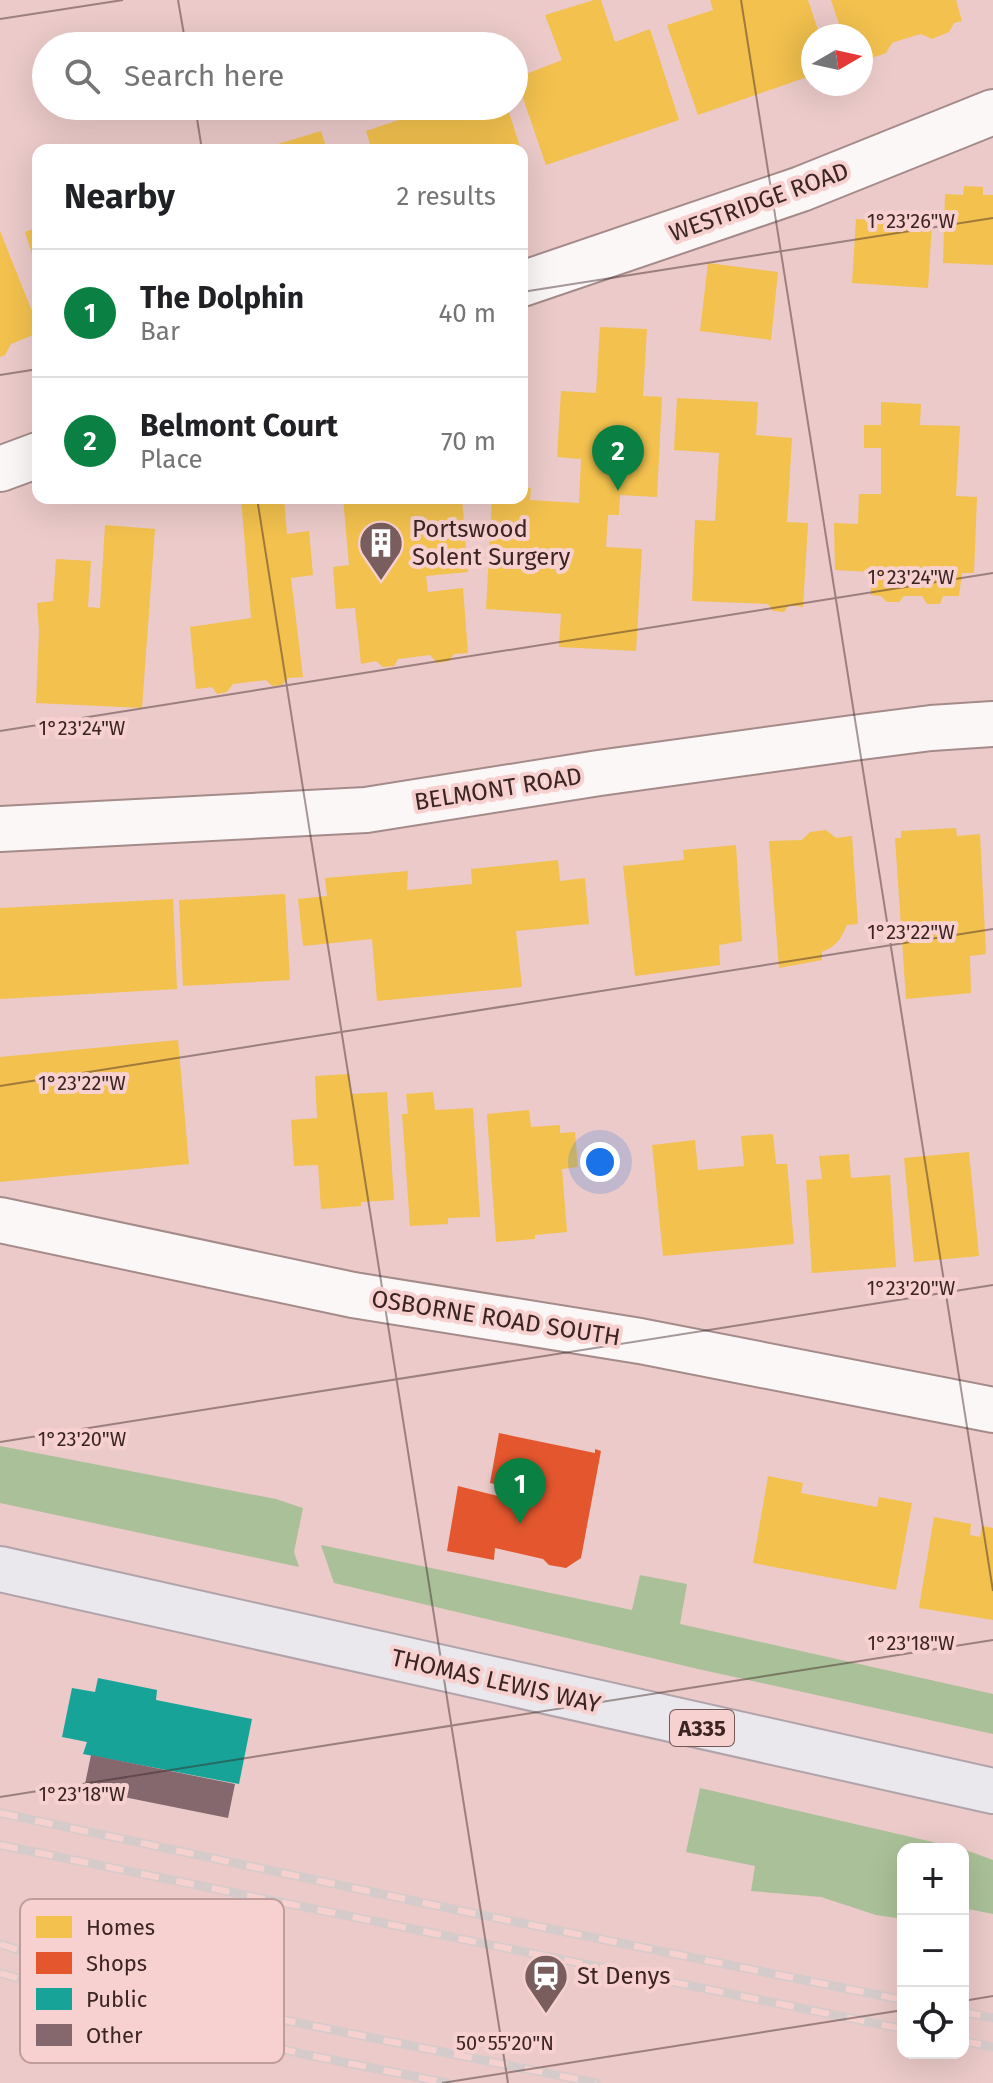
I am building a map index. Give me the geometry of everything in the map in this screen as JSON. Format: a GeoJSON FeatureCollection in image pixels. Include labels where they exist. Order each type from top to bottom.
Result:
{"type":"FeatureCollection","features":[{"type":"Feature","properties":{"kind":"main road","name":"THOMAS LEWIS WAY"},"geometry":{"type":"LineString","coordinates":[[0,1569],[993,1791]]}},
{"type":"Feature","properties":{"kind":"street","name":"WESTRIDGE ROAD"},"geometry":{"type":"LineString","coordinates":[[528,282],[801,189],[993,112]]}},
{"type":"Feature","properties":{"kind":"street"},"geometry":{"type":"LineString","coordinates":[[0,469],[32,457]]}},
{"type":"Feature","properties":{"kind":"street","name":"BELMONT ROAD"},"geometry":{"type":"LineString","coordinates":[[0,829],[366,810],[599,773],[931,728],[993,724]]}},
{"type":"Feature","properties":{"kind":"street","name":"OSBORNE ROAD SOUTH"},"geometry":{"type":"LineString","coordinates":[[0,1220],[353,1295],[640,1341],[993,1410]]}},
{"type":"Feature","properties":{"kind":"green space"},"geometry":{"type":"Polygon","coordinates":[[[0,1446],[276,1499],[303,1508],[294,1552],[299,1567],[0,1503],[0,1446]]]}},
{"type":"Feature","properties":{"kind":"green space"},"geometry":{"type":"Polygon","coordinates":[[[321,1545],[632,1610],[640,1575],[687,1584],[680,1624],[993,1694],[993,1734],[698,1669],[334,1583],[321,1545]]]}},
{"type":"Feature","properties":{"kind":"green space"},"geometry":{"type":"Polygon","coordinates":[[[700,1788],[937,1843],[897,1843],[897,1918],[876,1915],[821,1897],[751,1891],[755,1866],[686,1852],[700,1788]]]}},
{"type":"Feature","properties":{"kind":"green space"},"geometry":{"type":"Polygon","coordinates":[[[969,1851],[993,1860],[993,1914],[969,1909],[969,1851]]]}},
{"type":"Feature","properties":{"kind":"building: Homes"},"geometry":{"type":"Polygon","coordinates":[[[601,0],[615,42],[650,29],[679,120],[546,165],[528,113],[528,73],[562,60],[545,15],[601,0]]]}},
{"type":"Feature","properties":{"kind":"building: Homes"},"geometry":{"type":"Polygon","coordinates":[[[710,0],[808,0],[816,24],[801,24],[801,79],[698,115],[667,25],[713,10],[710,0]]]}},
{"type":"Feature","properties":{"kind":"building: Homes"},"geometry":{"type":"Polygon","coordinates":[[[831,0],[956,0],[962,21],[954,23],[949,32],[932,39],[921,34],[892,43],[886,53],[873,58],[873,24],[839,24],[831,0]]]}},
{"type":"Feature","properties":{"kind":"building: Homes"},"geometry":{"type":"Polygon","coordinates":[[[399,120],[511,120],[519,144],[370,144],[366,131],[399,120]]]}},
{"type":"Feature","properties":{"kind":"building: Homes"},"geometry":{"type":"Polygon","coordinates":[[[321,131],[325,144],[278,144],[321,131]]]}},
{"type":"Feature","properties":{"kind":"building: Homes"},"geometry":{"type":"Polygon","coordinates":[[[964,186],[983,187],[983,195],[993,195],[993,265],[943,263],[945,194],[963,195],[964,186]]]}},
{"type":"Feature","properties":{"kind":"building: Homes"},"geometry":{"type":"Polygon","coordinates":[[[856,219],[932,224],[928,288],[852,283],[856,219]]]}},
{"type":"Feature","properties":{"kind":"building: Homes"},"geometry":{"type":"Polygon","coordinates":[[[32,229],[32,254],[25,232],[32,229]]]}},
{"type":"Feature","properties":{"kind":"building: Homes"},"geometry":{"type":"Polygon","coordinates":[[[0,231],[32,311],[32,335],[11,344],[5,355],[0,357],[0,231]]]}},
{"type":"Feature","properties":{"kind":"building: Homes"},"geometry":{"type":"Polygon","coordinates":[[[708,263],[778,272],[771,340],[700,331],[708,263]]]}},
{"type":"Feature","properties":{"kind":"building: Homes"},"geometry":{"type":"Polygon","coordinates":[[[600,327],[647,329],[643,396],[662,397],[657,497],[620,495],[619,515],[608,515],[606,547],[642,549],[636,651],[559,647],[561,614],[486,609],[492,504],[528,504],[528,488],[531,488],[530,500],[579,503],[581,459],[557,457],[561,391],[596,393],[600,327]]]}},
{"type":"Feature","properties":{"kind":"building: Homes"},"geometry":{"type":"Polygon","coordinates":[[[677,398],[758,402],[756,435],[792,438],[787,522],[808,523],[803,607],[789,605],[784,612],[773,611],[768,604],[692,601],[695,520],[715,521],[719,453],[674,450],[677,398]]]}},
{"type":"Feature","properties":{"kind":"building: Homes"},"geometry":{"type":"Polygon","coordinates":[[[881,402],[921,404],[920,425],[960,426],[956,496],[977,497],[974,573],[962,573],[959,596],[943,596],[940,604],[927,604],[922,596],[904,596],[899,602],[887,602],[881,596],[871,595],[870,572],[835,570],[834,523],[858,524],[859,494],[881,494],[881,448],[864,448],[864,425],[881,425],[881,402]]]}},
{"type":"Feature","properties":{"kind":"building: Homes"},"geometry":{"type":"Polygon","coordinates":[[[241,504],[284,504],[287,534],[309,531],[313,575],[291,578],[303,677],[288,678],[282,685],[272,686],[266,680],[233,684],[227,692],[217,694],[212,687],[196,689],[190,627],[251,618],[241,504]]]}},
{"type":"Feature","properties":{"kind":"building: Homes","name":"Portswood Solent Surgery"},"geometry":{"type":"Polygon","coordinates":[[[344,504],[462,504],[468,572],[426,576],[428,592],[463,588],[468,653],[454,654],[449,661],[437,663],[430,655],[398,659],[394,666],[383,667],[376,661],[361,664],[355,608],[336,609],[333,567],[349,565],[344,504]]]}},
{"type":"Feature","properties":{"kind":"building: Homes"},"geometry":{"type":"Polygon","coordinates":[[[105,525],[155,529],[142,708],[36,703],[37,603],[53,601],[56,559],[91,561],[88,607],[100,608],[105,525]]]}},
{"type":"Feature","properties":{"kind":"building: Homes"},"geometry":{"type":"Polygon","coordinates":[[[956,828],[957,836],[980,834],[986,954],[970,956],[971,993],[906,999],[895,838],[901,838],[901,831],[956,828]]]}},
{"type":"Feature","properties":{"kind":"building: Homes"},"geometry":{"type":"Polygon","coordinates":[[[826,830],[836,838],[852,836],[858,924],[847,925],[840,939],[822,952],[822,960],[779,968],[769,841],[802,840],[810,832],[826,830]]]}},
{"type":"Feature","properties":{"kind":"building: Homes"},"geometry":{"type":"Polygon","coordinates":[[[736,845],[742,941],[719,945],[720,965],[635,976],[623,866],[684,860],[683,850],[736,845]]]}},
{"type":"Feature","properties":{"kind":"building: Homes"},"geometry":{"type":"Polygon","coordinates":[[[558,860],[560,881],[585,878],[589,924],[516,931],[522,987],[377,1001],[372,939],[303,946],[298,899],[327,896],[325,878],[408,871],[407,890],[472,884],[471,869],[558,860]]]}},
{"type":"Feature","properties":{"kind":"building: Homes"},"geometry":{"type":"Polygon","coordinates":[[[285,894],[290,980],[183,986],[179,900],[285,894]]]}},
{"type":"Feature","properties":{"kind":"building: Homes"},"geometry":{"type":"Polygon","coordinates":[[[173,899],[177,989],[0,999],[0,908],[173,899]]]}},
{"type":"Feature","properties":{"kind":"building: Homes"},"geometry":{"type":"Polygon","coordinates":[[[178,1040],[189,1164],[0,1182],[0,1057],[178,1040]]]}},
{"type":"Feature","properties":{"kind":"building: Homes"},"geometry":{"type":"Polygon","coordinates":[[[349,1074],[351,1094],[387,1092],[394,1200],[321,1209],[318,1165],[294,1166],[291,1120],[317,1118],[315,1076],[349,1074]]]}},
{"type":"Feature","properties":{"kind":"building: Homes"},"geometry":{"type":"Polygon","coordinates":[[[433,1092],[435,1110],[473,1108],[480,1217],[448,1218],[448,1224],[410,1226],[402,1114],[408,1114],[406,1094],[433,1092]]]}},
{"type":"Feature","properties":{"kind":"building: Homes"},"geometry":{"type":"Polygon","coordinates":[[[529,1110],[531,1127],[560,1125],[560,1133],[575,1132],[578,1167],[562,1169],[567,1232],[535,1235],[535,1239],[496,1242],[487,1114],[529,1110]]]}},
{"type":"Feature","properties":{"kind":"building: Homes"},"geometry":{"type":"Polygon","coordinates":[[[773,1134],[776,1164],[787,1164],[794,1244],[663,1256],[652,1145],[695,1140],[698,1170],[744,1166],[741,1136],[773,1134]]]}},
{"type":"Feature","properties":{"kind":"building: Homes"},"geometry":{"type":"Polygon","coordinates":[[[969,1152],[979,1256],[914,1262],[904,1158],[969,1152]]]}},
{"type":"Feature","properties":{"kind":"building: Homes"},"geometry":{"type":"Polygon","coordinates":[[[849,1154],[851,1178],[890,1175],[896,1267],[812,1273],[806,1180],[822,1179],[819,1156],[849,1154]]]}},
{"type":"Feature","properties":{"kind":"building: Homes"},"geometry":{"type":"Polygon","coordinates":[[[768,1476],[803,1483],[801,1493],[877,1507],[879,1497],[912,1503],[896,1590],[753,1563],[768,1476]]]}},
{"type":"Feature","properties":{"kind":"building: Homes"},"geometry":{"type":"Polygon","coordinates":[[[934,1517],[971,1524],[970,1535],[980,1537],[982,1526],[993,1528],[993,1620],[919,1608],[934,1517]]]}},
{"type":"Feature","properties":{"kind":"building: Shops"},"geometry":{"type":"Polygon","coordinates":[[[499,1433],[595,1453],[595,1449],[601,1451],[581,1558],[566,1568],[549,1565],[543,1559],[495,1548],[494,1560],[447,1551],[458,1486],[510,1499],[511,1488],[490,1483],[499,1433]]]}},
{"type":"Feature","properties":{"kind":"building: Public"},"geometry":{"type":"Polygon","coordinates":[[[98,1678],[157,1690],[156,1700],[252,1719],[239,1784],[83,1754],[87,1742],[62,1737],[72,1688],[95,1692],[98,1678]]]}},
{"type":"Feature","properties":{"kind":"building: Other"},"geometry":{"type":"Polygon","coordinates":[[[91,1755],[235,1784],[228,1818],[84,1789],[91,1755]]]}},
{"type":"Feature","properties":{"kind":"railway"},"geometry":{"type":"LineString","coordinates":[[0,1813],[897,1999]]}},
{"type":"Feature","properties":{"kind":"railway"},"geometry":{"type":"LineString","coordinates":[[0,1845],[265,1899]]}},
{"type":"Feature","properties":{"kind":"railway"},"geometry":{"type":"LineString","coordinates":[[284,1903],[897,2028]]}},
{"type":"Feature","properties":{"kind":"railway"},"geometry":{"type":"LineString","coordinates":[[0,1944],[20,1951]]}},
{"type":"Feature","properties":{"kind":"railway"},"geometry":{"type":"LineString","coordinates":[[0,1973],[20,1979]]}},
{"type":"Feature","properties":{"kind":"railway"},"geometry":{"type":"LineString","coordinates":[[969,2013],[993,2018]]}},
{"type":"Feature","properties":{"kind":"railway"},"geometry":{"type":"LineString","coordinates":[[284,2020],[596,2083]]}},
{"type":"Feature","properties":{"kind":"railway"},"geometry":{"type":"LineString","coordinates":[[969,2042],[993,2047]]}},
{"type":"Feature","properties":{"kind":"railway"},"geometry":{"type":"LineString","coordinates":[[284,2049],[447,2083]]}},
{"type":"Feature","properties":{"kind":"place","name":"Belmont Court"},"geometry":{"type":"Point","coordinates":[618,491]}},
{"type":"Feature","properties":{"kind":"place","name":"Portswood Solent Surgery"},"geometry":{"type":"Point","coordinates":[381,582]}},
{"type":"Feature","properties":{"kind":"place","name":"The Dolphin"},"geometry":{"type":"Point","coordinates":[520,1524]}},
{"type":"Feature","properties":{"kind":"place","name":"St Denys"},"geometry":{"type":"Point","coordinates":[546,2015]}}]}
